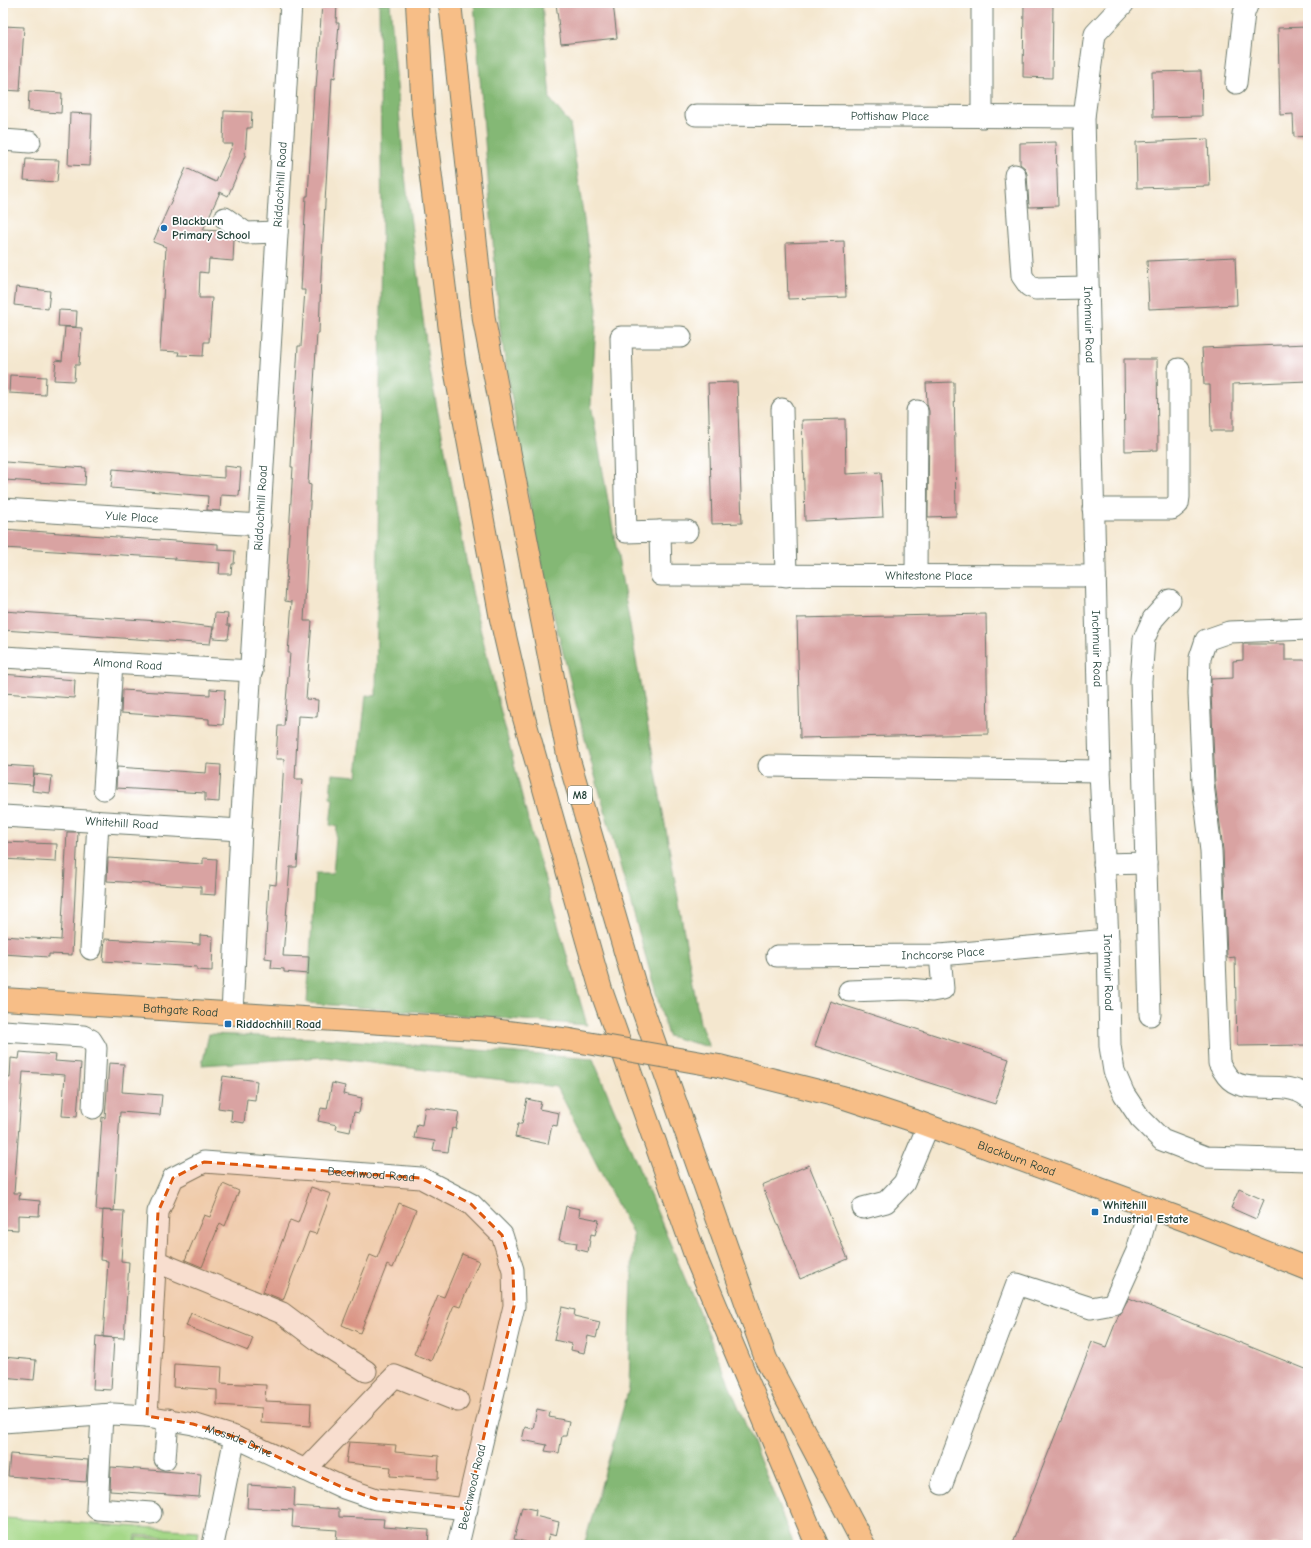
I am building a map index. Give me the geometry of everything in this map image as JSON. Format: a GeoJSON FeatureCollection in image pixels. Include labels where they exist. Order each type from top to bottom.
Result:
{"type":"FeatureCollection","features":[{"type":"Feature","properties":{"kind":"main road"},"geometry":{"type":"LineString","coordinates":[[417,3],[423,113],[454,363],[501,619],[524,718],[600,990],[698,1262],[817,1545]]}},
{"type":"Feature","properties":{"kind":"main road","name":"M8"},"geometry":{"type":"LineString","coordinates":[[450,3],[484,320],[569,760],[638,996],[766,1359],[864,1545]]}},
{"type":"Feature","properties":{"kind":"main road","name":"Bathgate Road"},"geometry":{"type":"LineString","coordinates":[[3,999],[492,1030],[570,1040]]}},
{"type":"Feature","properties":{"kind":"main road","name":"Blackburn Road"},"geometry":{"type":"LineString","coordinates":[[570,1040],[719,1066],[842,1097],[928,1126],[1152,1208],[1308,1269]]}},
{"type":"Feature","properties":{"kind":"street","name":"Riddochhill Road"},"geometry":{"type":"LineString","coordinates":[[232,1013],[241,830],[252,671],[291,3]]}},
{"type":"Feature","properties":{"kind":"street"},"geometry":{"type":"LineString","coordinates":[[982,3],[982,117]]}},
{"type":"Feature","properties":{"kind":"street","name":"Inchmuir Road"},"geometry":{"type":"LineString","coordinates":[[1124,3],[1095,34],[1084,117],[1100,771],[1108,940],[1110,1046],[1114,1071],[1124,1094],[1140,1118],[1162,1140],[1206,1157],[1308,1160]]}},
{"type":"Feature","properties":{"kind":"street"},"geometry":{"type":"LineString","coordinates":[[1236,83],[1244,13],[1248,3]]}},
{"type":"Feature","properties":{"kind":"street","name":"Pottishaw Place"},"geometry":{"type":"LineString","coordinates":[[696,115],[1084,117]]}},
{"type":"Feature","properties":{"kind":"street"},"geometry":{"type":"LineString","coordinates":[[3,140],[30,142]]}},
{"type":"Feature","properties":{"kind":"street"},"geometry":{"type":"LineString","coordinates":[[1015,175],[1022,276],[1025,281],[1029,286],[1036,289],[1088,288]]}},
{"type":"Feature","properties":{"kind":"street"},"geometry":{"type":"LineString","coordinates":[[224,218],[246,233],[277,232]]}},
{"type":"Feature","properties":{"kind":"street"},"geometry":{"type":"LineString","coordinates":[[681,337],[622,337],[626,532],[687,531]]}},
{"type":"Feature","properties":{"kind":"street"},"geometry":{"type":"LineString","coordinates":[[1093,509],[1172,509],[1178,504],[1179,369]]}},
{"type":"Feature","properties":{"kind":"street"},"geometry":{"type":"LineString","coordinates":[[782,409],[786,576]]}},
{"type":"Feature","properties":{"kind":"street"},"geometry":{"type":"LineString","coordinates":[[916,576],[917,411]]}},
{"type":"Feature","properties":{"kind":"street","name":"Yule Place"},"geometry":{"type":"LineString","coordinates":[[3,509],[260,525]]}},
{"type":"Feature","properties":{"kind":"street","name":"Whitestone Place"},"geometry":{"type":"LineString","coordinates":[[660,531],[661,575],[1095,576]]}},
{"type":"Feature","properties":{"kind":"street"},"geometry":{"type":"LineString","coordinates":[[1150,1014],[1141,681],[1144,639],[1153,619],[1170,600]]}},
{"type":"Feature","properties":{"kind":"street"},"geometry":{"type":"LineString","coordinates":[[1308,629],[1229,632],[1206,640],[1200,658],[1199,693],[1204,784],[1211,851],[1219,1063],[1228,1077],[1240,1085],[1258,1088],[1282,1086],[1299,1090],[1308,1097]]}},
{"type":"Feature","properties":{"kind":"street","name":"Almond Road"},"geometry":{"type":"LineString","coordinates":[[3,657],[252,671]]}},
{"type":"Feature","properties":{"kind":"street"},"geometry":{"type":"LineString","coordinates":[[104,789],[112,663]]}},
{"type":"Feature","properties":{"kind":"street"},"geometry":{"type":"LineString","coordinates":[[769,766],[1100,771]]}},
{"type":"Feature","properties":{"kind":"street","name":"Whitehill Road"},"geometry":{"type":"LineString","coordinates":[[3,816],[241,830]]}},
{"type":"Feature","properties":{"kind":"street"},"geometry":{"type":"LineString","coordinates":[[91,949],[98,822]]}},
{"type":"Feature","properties":{"kind":"street"},"geometry":{"type":"LineString","coordinates":[[1104,864],[1146,863]]}},
{"type":"Feature","properties":{"kind":"street","name":"Inchcorse Place"},"geometry":{"type":"LineString","coordinates":[[777,956],[940,955],[1108,940]]}},
{"type":"Feature","properties":{"kind":"street"},"geometry":{"type":"LineString","coordinates":[[849,991],[907,989],[932,991],[943,989],[940,955]]}},
{"type":"Feature","properties":{"kind":"street"},"geometry":{"type":"LineString","coordinates":[[3,1031],[83,1036],[91,1040],[96,1048],[94,1108]]}},
{"type":"Feature","properties":{"kind":"street"},"geometry":{"type":"LineString","coordinates":[[863,1208],[886,1202],[904,1183],[928,1126]]}},
{"type":"Feature","properties":{"kind":"street","name":"Beechwood Road"},"geometry":{"type":"LineString","coordinates":[[147,1416],[158,1212],[173,1178],[204,1162],[421,1178],[471,1204],[502,1235],[513,1270],[514,1306],[458,1545]]}},
{"type":"Feature","properties":{"kind":"street"},"geometry":{"type":"LineString","coordinates":[[942,1484],[1017,1284],[1091,1308],[1113,1304],[1137,1251],[1145,1222],[1152,1208]]}},
{"type":"Feature","properties":{"kind":"street"},"geometry":{"type":"LineString","coordinates":[[155,1261],[282,1313],[322,1343],[366,1370]]}},
{"type":"Feature","properties":{"kind":"street"},"geometry":{"type":"LineString","coordinates":[[305,1470],[395,1376],[458,1401]]}},
{"type":"Feature","properties":{"kind":"street"},"geometry":{"type":"LineString","coordinates":[[102,1415],[97,1509],[151,1513]]}},
{"type":"Feature","properties":{"kind":"street","name":"Mosside Drive"},"geometry":{"type":"LineString","coordinates":[[3,1422],[102,1415],[147,1416],[193,1424],[234,1437],[344,1488],[376,1499],[467,1509]]}},
{"type":"Feature","properties":{"kind":"street"},"geometry":{"type":"LineString","coordinates":[[165,1459],[168,1420]]}},
{"type":"Feature","properties":{"kind":"street"},"geometry":{"type":"LineString","coordinates":[[214,1545],[234,1437]]}},
{"type":"Feature","properties":{"kind":"highlighted area"},"geometry":{"type":"Polygon","coordinates":[[[204,1162],[421,1178],[471,1204],[502,1235],[513,1270],[514,1306],[467,1509],[376,1499],[344,1488],[235,1437],[193,1424],[147,1416],[158,1212],[173,1178],[204,1162]]]}},
{"type":"Feature","properties":{"kind":"green space"},"geometry":{"type":"Polygon","coordinates":[[[379,3],[390,3],[404,168],[429,366],[476,612],[530,828],[587,1025],[307,1003],[315,874],[333,874],[337,826],[330,825],[333,799],[330,798],[332,774],[357,776],[366,695],[376,696],[382,231],[379,3]]]}},
{"type":"Feature","properties":{"kind":"green space"},"geometry":{"type":"Polygon","coordinates":[[[474,3],[542,3],[550,99],[570,124],[597,309],[591,404],[700,1023],[709,1047],[668,1036],[587,747],[539,558],[500,329],[474,3]]]}},
{"type":"Feature","properties":{"kind":"green space"},"geometry":{"type":"Polygon","coordinates":[[[209,1034],[334,1039],[593,1059],[730,1386],[794,1545],[584,1545],[629,1388],[633,1235],[557,1087],[325,1057],[202,1065],[209,1034]]]}},
{"type":"Feature","properties":{"kind":"green space"},"geometry":{"type":"Polygon","coordinates":[[[5,1518],[199,1531],[197,1545],[181,1545],[181,1538],[136,1535],[135,1545],[4,1545],[5,1518]]]}},
{"type":"Feature","properties":{"kind":"green space"},"geometry":{"type":"Polygon","coordinates":[[[137,1537],[179,1540],[178,1545],[137,1545],[137,1537]]]}},
{"type":"Feature","properties":{"kind":"building"},"geometry":{"type":"Polygon","coordinates":[[[322,3],[337,3],[336,23],[339,23],[335,78],[332,77],[319,333],[317,333],[308,484],[311,485],[304,621],[312,621],[306,699],[318,700],[317,717],[298,716],[295,779],[303,779],[297,867],[290,867],[283,956],[309,957],[308,974],[284,972],[284,969],[271,968],[272,959],[265,958],[269,884],[276,885],[281,813],[284,759],[276,759],[278,726],[284,726],[290,653],[288,653],[292,602],[285,601],[293,467],[291,467],[298,346],[301,346],[305,290],[301,290],[306,196],[308,196],[314,88],[316,88],[322,3]]]}},
{"type":"Feature","properties":{"kind":"building"},"geometry":{"type":"Polygon","coordinates":[[[556,3],[613,3],[617,38],[561,44],[556,3]]]}},
{"type":"Feature","properties":{"kind":"building"},"geometry":{"type":"Polygon","coordinates":[[[1024,3],[1053,3],[1052,78],[1023,77],[1024,3]]]}},
{"type":"Feature","properties":{"kind":"building"},"geometry":{"type":"Polygon","coordinates":[[[3,26],[24,27],[20,91],[3,90],[3,26]]]}},
{"type":"Feature","properties":{"kind":"building"},"geometry":{"type":"Polygon","coordinates":[[[1308,27],[1308,136],[1294,137],[1293,114],[1280,115],[1278,28],[1308,27]]]}},
{"type":"Feature","properties":{"kind":"building"},"geometry":{"type":"Polygon","coordinates":[[[1201,71],[1202,116],[1153,117],[1152,72],[1201,71]]]}},
{"type":"Feature","properties":{"kind":"building"},"geometry":{"type":"Polygon","coordinates":[[[29,91],[62,93],[61,113],[28,111],[29,91]]]}},
{"type":"Feature","properties":{"kind":"building"},"geometry":{"type":"Polygon","coordinates":[[[224,111],[252,112],[251,128],[247,128],[245,156],[228,196],[220,192],[203,230],[222,231],[234,239],[233,261],[209,259],[208,273],[200,272],[199,298],[212,298],[209,342],[204,342],[203,356],[178,355],[179,352],[160,351],[166,247],[153,242],[186,168],[216,182],[233,144],[223,144],[224,111]]]}},
{"type":"Feature","properties":{"kind":"building"},"geometry":{"type":"Polygon","coordinates":[[[70,113],[92,114],[90,166],[68,165],[70,113]]]}},
{"type":"Feature","properties":{"kind":"building"},"geometry":{"type":"Polygon","coordinates":[[[1208,139],[1210,186],[1137,188],[1136,142],[1208,139]]]}},
{"type":"Feature","properties":{"kind":"building"},"geometry":{"type":"Polygon","coordinates":[[[1056,142],[1058,206],[1029,207],[1027,174],[1025,168],[1020,164],[1020,143],[1056,142]]]}},
{"type":"Feature","properties":{"kind":"building"},"geometry":{"type":"Polygon","coordinates":[[[26,159],[59,160],[57,182],[24,180],[26,159]]]}},
{"type":"Feature","properties":{"kind":"building"},"geometry":{"type":"Polygon","coordinates":[[[844,241],[846,297],[788,299],[786,243],[844,241]]]}},
{"type":"Feature","properties":{"kind":"building"},"geometry":{"type":"Polygon","coordinates":[[[1235,257],[1237,305],[1149,309],[1147,261],[1235,257]]]}},
{"type":"Feature","properties":{"kind":"building"},"geometry":{"type":"Polygon","coordinates":[[[16,287],[50,291],[48,309],[14,305],[16,287]]]}},
{"type":"Feature","properties":{"kind":"building"},"geometry":{"type":"Polygon","coordinates":[[[59,310],[77,311],[76,327],[58,326],[59,310]]]}},
{"type":"Feature","properties":{"kind":"building"},"geometry":{"type":"Polygon","coordinates":[[[65,327],[82,328],[79,365],[75,365],[74,381],[54,380],[56,360],[62,361],[65,327]]]}},
{"type":"Feature","properties":{"kind":"building"},"geometry":{"type":"Polygon","coordinates":[[[1308,344],[1308,381],[1233,384],[1233,431],[1211,431],[1210,385],[1204,385],[1202,348],[1308,344]]]}},
{"type":"Feature","properties":{"kind":"building"},"geometry":{"type":"Polygon","coordinates":[[[1124,359],[1157,359],[1158,450],[1125,451],[1124,359]]]}},
{"type":"Feature","properties":{"kind":"building"},"geometry":{"type":"Polygon","coordinates":[[[10,375],[46,377],[45,395],[9,393],[10,375]]]}},
{"type":"Feature","properties":{"kind":"building"},"geometry":{"type":"Polygon","coordinates":[[[737,382],[742,523],[712,524],[708,383],[737,382]]]}},
{"type":"Feature","properties":{"kind":"building"},"geometry":{"type":"Polygon","coordinates":[[[954,382],[956,516],[928,517],[929,411],[927,404],[926,383],[954,382]]]}},
{"type":"Feature","properties":{"kind":"building"},"geometry":{"type":"Polygon","coordinates":[[[845,419],[846,474],[881,472],[883,517],[805,521],[802,420],[845,419]]]}},
{"type":"Feature","properties":{"kind":"building"},"geometry":{"type":"Polygon","coordinates":[[[5,462],[86,468],[85,485],[4,480],[5,462]]]}},
{"type":"Feature","properties":{"kind":"building"},"geometry":{"type":"Polygon","coordinates":[[[224,466],[241,468],[239,496],[221,495],[220,511],[207,510],[208,496],[111,488],[113,469],[224,478],[224,466]]]}},
{"type":"Feature","properties":{"kind":"building"},"geometry":{"type":"Polygon","coordinates":[[[3,529],[218,544],[218,550],[235,551],[234,564],[232,564],[231,574],[219,574],[220,563],[175,560],[175,558],[3,548],[3,529]]]}},
{"type":"Feature","properties":{"kind":"building"},"geometry":{"type":"Polygon","coordinates":[[[3,611],[159,621],[213,627],[210,644],[3,630],[3,611]]]}},
{"type":"Feature","properties":{"kind":"building"},"geometry":{"type":"Polygon","coordinates":[[[215,613],[228,614],[227,625],[230,625],[228,639],[213,638],[215,613]]]}},
{"type":"Feature","properties":{"kind":"building"},"geometry":{"type":"Polygon","coordinates":[[[986,614],[988,734],[800,738],[797,618],[986,614]]]}},
{"type":"Feature","properties":{"kind":"building"},"geometry":{"type":"Polygon","coordinates":[[[1243,644],[1285,644],[1285,660],[1308,660],[1308,1045],[1237,1046],[1235,957],[1227,958],[1223,850],[1215,783],[1211,679],[1233,678],[1233,661],[1243,660],[1243,644]]]}},
{"type":"Feature","properties":{"kind":"building"},"geometry":{"type":"Polygon","coordinates":[[[3,674],[75,680],[74,698],[3,693],[3,674]]]}},
{"type":"Feature","properties":{"kind":"building"},"geometry":{"type":"Polygon","coordinates":[[[210,689],[225,690],[223,725],[209,724],[209,719],[121,713],[122,690],[210,695],[210,689]]]}},
{"type":"Feature","properties":{"kind":"building"},"geometry":{"type":"Polygon","coordinates":[[[207,764],[221,765],[219,802],[205,801],[205,793],[116,788],[117,767],[206,773],[207,764]]]}},
{"type":"Feature","properties":{"kind":"building"},"geometry":{"type":"Polygon","coordinates":[[[3,765],[34,767],[33,785],[3,783],[3,765]]]}},
{"type":"Feature","properties":{"kind":"building"},"geometry":{"type":"Polygon","coordinates":[[[34,774],[52,776],[50,793],[32,791],[34,774]]]}},
{"type":"Feature","properties":{"kind":"building"},"geometry":{"type":"Polygon","coordinates":[[[67,832],[78,832],[72,955],[49,954],[49,957],[3,954],[3,936],[61,940],[67,832]]]}},
{"type":"Feature","properties":{"kind":"building"},"geometry":{"type":"Polygon","coordinates":[[[3,842],[57,844],[56,862],[3,859],[3,842]]]}},
{"type":"Feature","properties":{"kind":"building"},"geometry":{"type":"Polygon","coordinates":[[[108,858],[203,864],[203,858],[217,859],[215,895],[201,894],[201,887],[107,881],[108,858]]]}},
{"type":"Feature","properties":{"kind":"building"},"geometry":{"type":"Polygon","coordinates":[[[200,935],[213,936],[212,971],[197,970],[197,967],[103,961],[105,939],[200,944],[200,935]]]}},
{"type":"Feature","properties":{"kind":"building"},"geometry":{"type":"Polygon","coordinates":[[[830,1001],[1009,1059],[995,1104],[815,1046],[830,1001]]]}},
{"type":"Feature","properties":{"kind":"building"},"geometry":{"type":"Polygon","coordinates":[[[20,1052],[56,1055],[55,1061],[81,1063],[77,1117],[62,1116],[65,1075],[23,1072],[14,1193],[20,1193],[19,1199],[40,1201],[39,1216],[18,1215],[18,1230],[3,1229],[3,1087],[4,1077],[10,1078],[11,1058],[19,1059],[20,1052]]]}},
{"type":"Feature","properties":{"kind":"building"},"geometry":{"type":"Polygon","coordinates":[[[109,1063],[124,1064],[122,1092],[162,1095],[160,1115],[120,1112],[114,1211],[96,1210],[102,1117],[105,1118],[109,1063]]]}},
{"type":"Feature","properties":{"kind":"building"},"geometry":{"type":"Polygon","coordinates":[[[223,1076],[257,1081],[255,1100],[247,1099],[244,1123],[231,1121],[232,1110],[218,1108],[223,1076]]]}},
{"type":"Feature","properties":{"kind":"building"},"geometry":{"type":"Polygon","coordinates":[[[332,1083],[345,1086],[343,1094],[362,1098],[359,1113],[354,1112],[350,1132],[336,1129],[337,1125],[318,1121],[321,1108],[327,1109],[332,1083]]]}},
{"type":"Feature","properties":{"kind":"building"},"geometry":{"type":"Polygon","coordinates":[[[527,1099],[541,1102],[539,1109],[559,1113],[557,1126],[552,1125],[548,1144],[515,1137],[518,1124],[522,1124],[527,1099]]]}},
{"type":"Feature","properties":{"kind":"building"},"geometry":{"type":"Polygon","coordinates":[[[425,1107],[459,1112],[456,1129],[452,1128],[448,1152],[433,1150],[435,1141],[414,1138],[417,1124],[422,1125],[425,1107]]]}},
{"type":"Feature","properties":{"kind":"building"},"geometry":{"type":"Polygon","coordinates":[[[809,1165],[848,1259],[800,1279],[762,1185],[809,1165]]]}},
{"type":"Feature","properties":{"kind":"building"},"geometry":{"type":"Polygon","coordinates":[[[223,1184],[239,1191],[225,1226],[220,1223],[202,1267],[185,1260],[204,1215],[210,1217],[223,1184]]]}},
{"type":"Feature","properties":{"kind":"building"},"geometry":{"type":"Polygon","coordinates":[[[311,1187],[331,1194],[316,1234],[309,1232],[283,1300],[263,1292],[290,1220],[298,1223],[311,1187]]]}},
{"type":"Feature","properties":{"kind":"building"},"geometry":{"type":"Polygon","coordinates":[[[1239,1189],[1264,1200],[1256,1219],[1231,1208],[1239,1189]]]}},
{"type":"Feature","properties":{"kind":"building"},"geometry":{"type":"Polygon","coordinates":[[[399,1203],[416,1210],[393,1268],[387,1265],[360,1333],[342,1325],[370,1255],[377,1258],[399,1203]]]}},
{"type":"Feature","properties":{"kind":"building"},"geometry":{"type":"Polygon","coordinates":[[[566,1206],[580,1209],[579,1216],[599,1220],[595,1235],[591,1234],[588,1252],[576,1249],[577,1243],[559,1240],[566,1206]]]}},
{"type":"Feature","properties":{"kind":"building"},"geometry":{"type":"Polygon","coordinates":[[[103,1210],[124,1211],[121,1261],[129,1262],[124,1338],[103,1337],[108,1261],[100,1260],[103,1210]]]}},
{"type":"Feature","properties":{"kind":"building"},"geometry":{"type":"Polygon","coordinates":[[[462,1254],[479,1261],[460,1307],[454,1305],[431,1361],[414,1354],[438,1295],[444,1297],[462,1254]]]}},
{"type":"Feature","properties":{"kind":"building"},"geometry":{"type":"Polygon","coordinates":[[[1129,1298],[1308,1370],[1308,1545],[1012,1545],[1092,1342],[1106,1347],[1119,1314],[1129,1298]]]}},
{"type":"Feature","properties":{"kind":"building"},"geometry":{"type":"Polygon","coordinates":[[[562,1307],[575,1310],[574,1316],[600,1322],[596,1338],[588,1336],[584,1353],[571,1350],[572,1344],[554,1340],[562,1307]]]}},
{"type":"Feature","properties":{"kind":"building"},"geometry":{"type":"Polygon","coordinates":[[[191,1313],[253,1338],[248,1351],[186,1326],[191,1313]]]}},
{"type":"Feature","properties":{"kind":"building"},"geometry":{"type":"Polygon","coordinates":[[[96,1336],[114,1338],[111,1390],[93,1389],[96,1336]]]}},
{"type":"Feature","properties":{"kind":"building"},"geometry":{"type":"Polygon","coordinates":[[[3,1357],[36,1360],[34,1380],[3,1377],[3,1357]]]}},
{"type":"Feature","properties":{"kind":"building"},"geometry":{"type":"Polygon","coordinates":[[[174,1364],[222,1367],[221,1383],[266,1385],[265,1401],[311,1403],[310,1426],[261,1423],[262,1408],[217,1405],[217,1390],[173,1387],[174,1364]]]}},
{"type":"Feature","properties":{"kind":"building"},"geometry":{"type":"Polygon","coordinates":[[[537,1409],[550,1412],[549,1417],[569,1421],[566,1436],[562,1436],[559,1453],[545,1451],[547,1445],[522,1440],[525,1427],[533,1429],[537,1409]]]}},
{"type":"Feature","properties":{"kind":"building"},"geometry":{"type":"Polygon","coordinates":[[[349,1442],[396,1445],[395,1452],[439,1456],[438,1479],[390,1476],[391,1467],[346,1463],[349,1442]]]}},
{"type":"Feature","properties":{"kind":"building"},"geometry":{"type":"Polygon","coordinates":[[[10,1454],[88,1460],[86,1482],[8,1476],[10,1454]]]}},
{"type":"Feature","properties":{"kind":"building"},"geometry":{"type":"Polygon","coordinates":[[[111,1467],[201,1474],[199,1497],[110,1491],[111,1467]]]}},
{"type":"Feature","properties":{"kind":"building"},"geometry":{"type":"Polygon","coordinates":[[[248,1485],[295,1488],[294,1506],[339,1509],[339,1517],[384,1519],[383,1527],[429,1530],[428,1545],[380,1545],[380,1543],[336,1540],[337,1530],[292,1527],[293,1510],[247,1508],[248,1485]]]}},
{"type":"Feature","properties":{"kind":"building"},"geometry":{"type":"Polygon","coordinates":[[[522,1507],[536,1510],[535,1516],[559,1522],[556,1536],[549,1534],[546,1545],[533,1545],[514,1539],[522,1507]]]}},
{"type":"Feature","properties":{"kind":"place","name":"Blackburn Primary School"},"geometry":{"type":"Point","coordinates":[164,228]}},
{"type":"Feature","properties":{"kind":"place","name":"Riddochhill Road"},"geometry":{"type":"Point","coordinates":[228,1024]}},
{"type":"Feature","properties":{"kind":"place","name":"Whitehill Industrial Estate"},"geometry":{"type":"Point","coordinates":[1095,1212]}}]}
